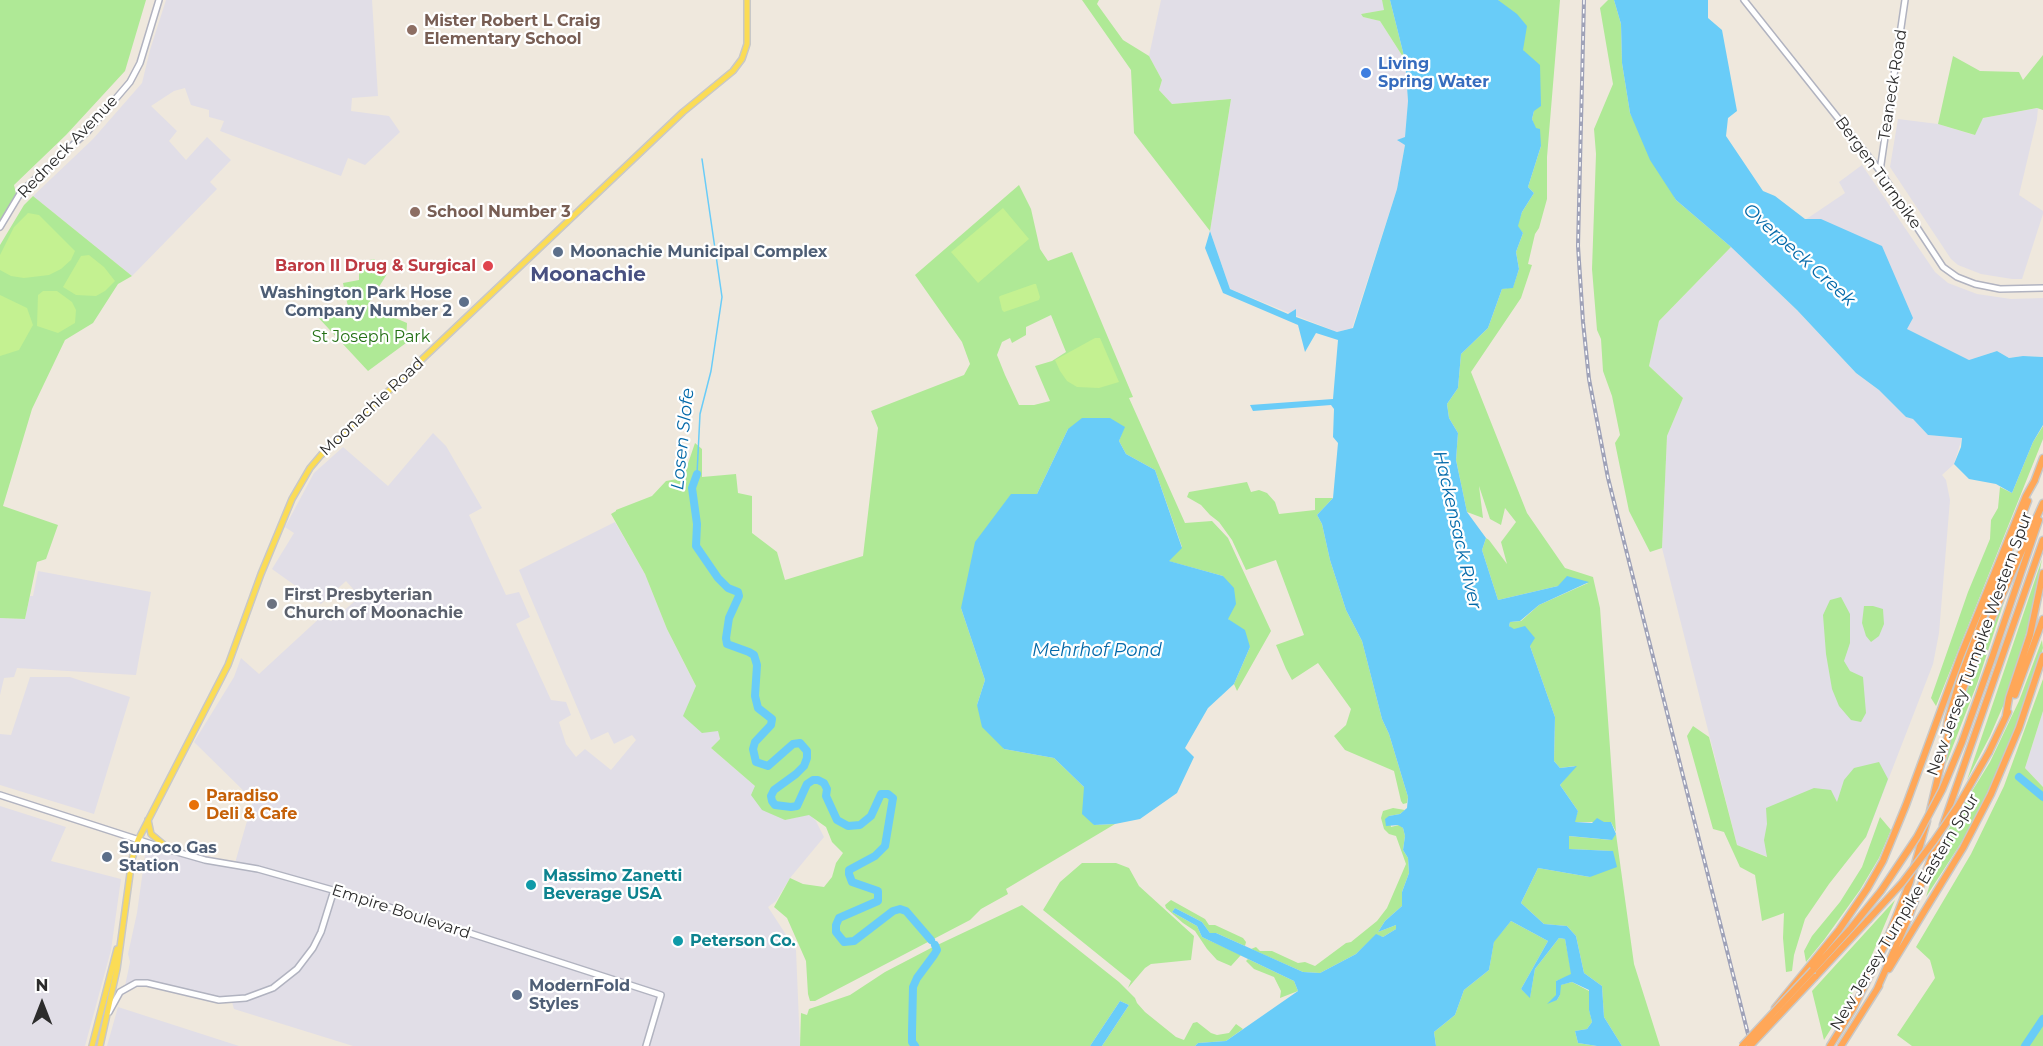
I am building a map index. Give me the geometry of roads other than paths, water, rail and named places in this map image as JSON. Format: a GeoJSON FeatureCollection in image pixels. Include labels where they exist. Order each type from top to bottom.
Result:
{"type":"FeatureCollection","features":[{"type":"Feature","properties":{"kind":"highway"},"geometry":{"type":"LineString","coordinates":[[1944,750],[1948,719],[1959,681],[2043,458]]}},
{"type":"Feature","properties":{"kind":"highway"},"geometry":{"type":"LineString","coordinates":[[1813,970],[1862,896],[1890,846],[1961,655],[2022,506],[2035,480]]}},
{"type":"Feature","properties":{"kind":"highway","name":"New Jersey Turnpike Eastern Spur"},"geometry":{"type":"LineString","coordinates":[[1830,1046],[1876,965],[1900,910],[1919,852],[1944,750],[1973,659],[2043,504]]}},
{"type":"Feature","properties":{"kind":"highway","name":"New Jersey Turnpike Western Spur"},"geometry":{"type":"LineString","coordinates":[[1742,1046],[1858,921],[1912,845],[1942,790],[1962,742],[2043,504]]}},
{"type":"Feature","properties":{"kind":"highway"},"geometry":{"type":"LineString","coordinates":[[1877,989],[1925,876],[2043,540]]}},
{"type":"Feature","properties":{"kind":"highway"},"geometry":{"type":"LineString","coordinates":[[2006,715],[2030,635],[2043,573]]}},
{"type":"Feature","properties":{"kind":"highway","name":"New Jersey Turnpike Western Spur"},"geometry":{"type":"LineString","coordinates":[[1750,1046],[1813,970],[1868,920],[1934,841],[1989,752],[2022,678],[2043,619]]}},
{"type":"Feature","properties":{"kind":"highway","name":"New Jersey Turnpike Eastern Spur"},"geometry":{"type":"LineString","coordinates":[[1841,1046],[1951,868],[1987,803],[2016,737],[2043,656]]}},
{"type":"Feature","properties":{"kind":"main road","name":"Redneck Avenue"},"geometry":{"type":"LineString","coordinates":[[0,227],[21,192],[88,131],[130,82],[140,63],[159,0]]}},
{"type":"Feature","properties":{"kind":"main road","name":"Moonachie Road"},"geometry":{"type":"LineString","coordinates":[[124,921],[132,859],[138,840],[228,666],[261,574],[292,500],[315,461],[614,178],[708,91],[729,75],[742,59],[747,44],[747,0]]}},
{"type":"Feature","properties":{"kind":"main road","name":"Bergen Turnpike"},"geometry":{"type":"LineString","coordinates":[[1744,0],[1880,171],[1939,261],[1958,277],[1976,284],[2000,289],[2043,288]]}},
{"type":"Feature","properties":{"kind":"main road","name":"Teaneck Road"},"geometry":{"type":"LineString","coordinates":[[1880,171],[1905,0]]}},
{"type":"Feature","properties":{"kind":"main road","name":"Empire Boulevard"},"geometry":{"type":"LineString","coordinates":[[0,795],[205,860],[258,868],[334,890],[661,995],[646,1046]]}},
{"type":"Feature","properties":{"kind":"main road"},"geometry":{"type":"LineString","coordinates":[[148,818],[151,834],[170,850]]}},
{"type":"Feature","properties":{"kind":"main road"},"geometry":{"type":"LineString","coordinates":[[106,1016],[120,992],[136,983],[147,983],[219,1000],[246,998],[273,988],[297,969],[313,948],[321,932],[334,890]]}},
{"type":"Feature","properties":{"kind":"main road"},"geometry":{"type":"LineString","coordinates":[[100,1046],[117,969],[124,921]]}},
{"type":"Feature","properties":{"kind":"main road"},"geometry":{"type":"LineString","coordinates":[[92,1046],[124,921]]}},
{"type":"Feature","properties":{"kind":"water","name":"Hackensack River"},"geometry":{"type":"Polygon","coordinates":[[[1390,0],[1498,0],[1517,14],[1527,26],[1523,50],[1540,65],[1541,106],[1534,111],[1532,119],[1536,128],[1540,129],[1541,146],[1528,187],[1534,193],[1522,212],[1518,226],[1523,233],[1516,252],[1519,269],[1513,288],[1502,289],[1488,328],[1461,354],[1458,388],[1447,404],[1449,418],[1458,433],[1456,460],[1467,512],[1486,538],[1482,550],[1498,600],[1558,586],[1567,576],[1589,582],[1539,605],[1520,621],[1510,622],[1509,626],[1514,629],[1525,626],[1535,638],[1530,646],[1555,717],[1554,761],[1560,768],[1577,766],[1560,785],[1578,811],[1575,822],[1592,823],[1597,818],[1604,822],[1611,822],[1616,834],[1612,840],[1569,836],[1569,849],[1613,851],[1617,867],[1590,877],[1538,868],[1521,903],[1544,924],[1567,926],[1576,936],[1584,973],[1602,986],[1604,1017],[1622,1046],[1578,1043],[1575,1031],[1587,1029],[1592,1022],[1589,1010],[1589,990],[1572,982],[1561,985],[1557,1000],[1547,1004],[1556,995],[1556,981],[1571,974],[1565,939],[1559,938],[1535,969],[1530,998],[1521,989],[1548,941],[1511,921],[1494,942],[1489,970],[1464,990],[1455,1015],[1434,1032],[1436,1046],[1195,1046],[1198,1043],[1226,1041],[1298,991],[1294,981],[1202,937],[1197,926],[1172,912],[1175,908],[1202,922],[1210,933],[1216,933],[1303,972],[1320,973],[1356,954],[1376,934],[1383,937],[1396,929],[1396,925],[1378,932],[1385,921],[1402,906],[1402,892],[1409,873],[1408,858],[1403,850],[1405,836],[1403,828],[1398,825],[1386,826],[1385,819],[1400,814],[1407,808],[1408,797],[1389,734],[1382,719],[1362,641],[1346,610],[1330,560],[1322,524],[1317,515],[1333,498],[1338,443],[1333,437],[1334,409],[1331,405],[1253,411],[1250,405],[1333,399],[1338,340],[1316,333],[1305,352],[1298,325],[1223,293],[1205,248],[1210,231],[1230,289],[1288,314],[1296,309],[1296,317],[1337,332],[1353,328],[1397,189],[1405,145],[1397,140],[1405,137],[1408,101],[1405,60],[1390,0]]]}},
{"type":"Feature","properties":{"kind":"water","name":"Overpeck Creek"},"geometry":{"type":"Polygon","coordinates":[[[1614,0],[1708,0],[1708,18],[1722,30],[1737,111],[1728,118],[1726,136],[1763,191],[1775,196],[1805,219],[1821,219],[1882,246],[1913,318],[1907,329],[1969,360],[1997,351],[2009,358],[2043,357],[2043,425],[2033,442],[2012,493],[1996,484],[1969,479],[1954,464],[1962,438],[1928,435],[1913,419],[1906,417],[1879,390],[1856,373],[1797,310],[1731,247],[1676,200],[1650,160],[1630,113],[1622,63],[1621,24],[1614,0]]]}},
{"type":"Feature","properties":{"kind":"water","name":"Mehrhof Pond"},"geometry":{"type":"Polygon","coordinates":[[[1082,418],[1110,418],[1125,427],[1119,441],[1126,454],[1155,470],[1182,548],[1169,561],[1223,576],[1234,588],[1236,604],[1228,619],[1245,630],[1250,647],[1234,684],[1208,708],[1185,748],[1194,757],[1177,793],[1140,819],[1115,824],[1094,825],[1082,814],[1084,787],[1054,758],[1004,749],[982,727],[977,705],[985,680],[961,608],[975,542],[1011,494],[1037,494],[1068,429],[1082,418]]]}},
{"type":"Feature","properties":{"kind":"water"},"geometry":{"type":"Polygon","coordinates":[[[1120,1001],[1129,1005],[1102,1046],[1090,1046],[1120,1001]]]}},
{"type":"Feature","properties":{"kind":"waterway","name":"Losen Slofe"},"geometry":{"type":"LineString","coordinates":[[697,474],[700,414],[711,371],[722,297],[702,159]]}},
{"type":"Feature","properties":{"kind":"waterway","name":"Losen Slofe"},"geometry":{"type":"LineString","coordinates":[[697,474],[692,488],[697,524],[696,546],[718,578],[728,588],[738,592],[739,596],[729,618],[727,644],[754,655],[757,665],[755,696],[758,708],[772,719],[771,725],[755,742],[753,749],[756,762],[768,766],[793,744],[800,743],[807,751],[804,766],[774,790],[771,796],[772,801],[775,805],[797,806],[807,784],[818,780],[824,783],[827,789],[826,796],[837,820],[848,826],[860,825],[871,816],[881,794],[888,794],[893,798],[885,846],[875,856],[849,870],[852,882],[878,891],[878,901],[839,918],[836,932],[844,942],[854,941],[893,911],[900,909],[906,911],[931,940]]}},
{"type":"Feature","properties":{"kind":"waterway"},"geometry":{"type":"LineString","coordinates":[[2019,777],[2043,797]]}},
{"type":"Feature","properties":{"kind":"waterway","name":"Losen Slofe"},"geometry":{"type":"LineString","coordinates":[[915,1046],[912,1042],[913,987],[937,950],[935,945]]}},
{"type":"Feature","properties":{"kind":"waterway"},"geometry":{"type":"LineString","coordinates":[[2025,1046],[2043,1019]]}},
{"type":"Feature","properties":{"kind":"railway"},"geometry":{"type":"LineString","coordinates":[[1584,0],[1578,246],[1589,379],[1608,478],[1751,1046]]}},
{"type":"Feature","properties":{"kind":"place","name":"Mister Robert L Craig Elementary School"},"geometry":{"type":"Point","coordinates":[412,30]}},
{"type":"Feature","properties":{"kind":"place","name":"Living Spring Water"},"geometry":{"type":"Point","coordinates":[1366,73]}},
{"type":"Feature","properties":{"kind":"place","name":"School Number 3"},"geometry":{"type":"Point","coordinates":[415,212]}},
{"type":"Feature","properties":{"kind":"place","name":"Moonachie Municipal Complex"},"geometry":{"type":"Point","coordinates":[558,252]}},
{"type":"Feature","properties":{"kind":"place","name":"Baron II Drug & Surgical"},"geometry":{"type":"Point","coordinates":[488,266]}},
{"type":"Feature","properties":{"kind":"place","name":"Washington Park Hose Company Number 2"},"geometry":{"type":"Point","coordinates":[464,302]}},
{"type":"Feature","properties":{"kind":"place","name":"First Presbyterian Church of Moonachie"},"geometry":{"type":"Point","coordinates":[272,604]}},
{"type":"Feature","properties":{"kind":"place","name":"Paradiso Deli & Cafe"},"geometry":{"type":"Point","coordinates":[194,805]}},
{"type":"Feature","properties":{"kind":"place","name":"Sunoco Gas Station"},"geometry":{"type":"Point","coordinates":[107,857]}},
{"type":"Feature","properties":{"kind":"place","name":"Massimo Zanetti Beverage USA"},"geometry":{"type":"Point","coordinates":[531,885]}},
{"type":"Feature","properties":{"kind":"place","name":"Peterson Co."},"geometry":{"type":"Point","coordinates":[678,941]}},
{"type":"Feature","properties":{"kind":"place","name":"ModernFold Styles"},"geometry":{"type":"Point","coordinates":[517,995]}},
{"type":"Feature","properties":{"kind":"district","name":"Moonachie"},"geometry":{"type":"Point","coordinates":[588,275]}},
{"type":"Feature","properties":{"kind":"park label","name":"St Joseph Park"},"geometry":{"type":"Point","coordinates":[371,337]}}]}
